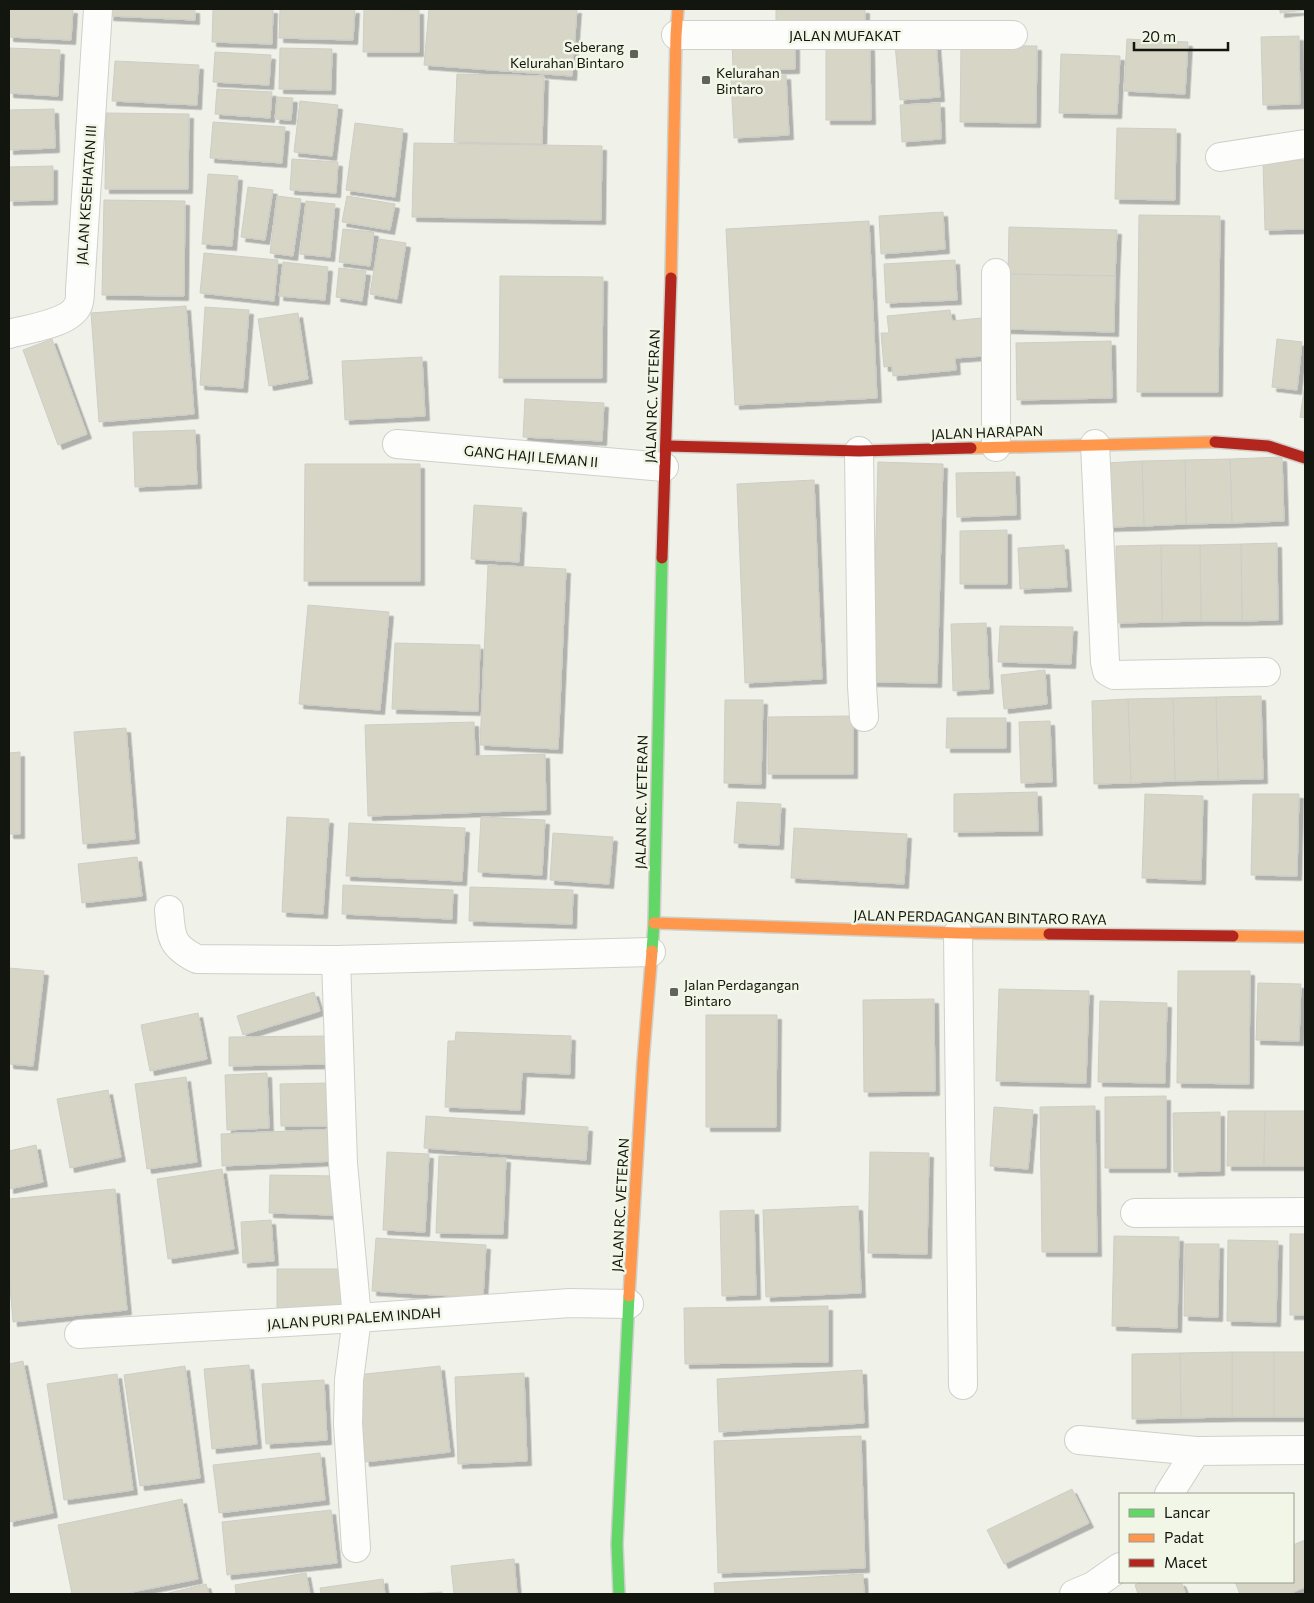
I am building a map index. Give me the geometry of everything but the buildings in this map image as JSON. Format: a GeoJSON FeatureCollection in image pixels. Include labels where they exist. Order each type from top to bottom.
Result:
{"type":"FeatureCollection","features":[{"type":"Feature","properties":{"kind":"main road","name":"JALAN RC. VETERAN"},"geometry":{"type":"LineString","coordinates":[[619,1594],[617,1544],[629,1304],[654,923],[678,9]]}},
{"type":"Feature","properties":{"kind":"main road","name":"JALAN HARAPAN"},"geometry":{"type":"LineString","coordinates":[[666,457],[1095,444],[1228,442],[1268,446],[1305,458]]}},
{"type":"Feature","properties":{"kind":"main road","name":"JALAN PERDAGANGAN BINTARO RAYA"},"geometry":{"type":"LineString","coordinates":[[654,923],[958,933],[1305,936]]}},
{"type":"Feature","properties":{"kind":"street","name":"JALAN KESEHATAN III"},"geometry":{"type":"LineString","coordinates":[[9,334],[43,326],[64,318],[77,306],[80,290],[98,9]]}},
{"type":"Feature","properties":{"kind":"street","name":"JALAN MUFAKAT"},"geometry":{"type":"LineString","coordinates":[[676,36],[1013,35]]}},
{"type":"Feature","properties":{"kind":"street"},"geometry":{"type":"LineString","coordinates":[[1220,157],[1305,144]]}},
{"type":"Feature","properties":{"kind":"street"},"geometry":{"type":"LineString","coordinates":[[996,273],[996,447]]}},
{"type":"Feature","properties":{"kind":"street","name":"GANG HAJI LEMAN II"},"geometry":{"type":"LineString","coordinates":[[397,444],[666,457]]}},
{"type":"Feature","properties":{"kind":"street"},"geometry":{"type":"LineString","coordinates":[[1095,444],[1105,662],[1107,671],[1114,675],[1266,672]]}},
{"type":"Feature","properties":{"kind":"street"},"geometry":{"type":"LineString","coordinates":[[859,451],[864,717]]}},
{"type":"Feature","properties":{"kind":"street"},"geometry":{"type":"LineString","coordinates":[[169,910],[172,936],[182,952],[197,959],[336,960],[651,952]]}},
{"type":"Feature","properties":{"kind":"street"},"geometry":{"type":"LineString","coordinates":[[958,933],[963,1385]]}},
{"type":"Feature","properties":{"kind":"street"},"geometry":{"type":"LineString","coordinates":[[336,960],[343,1163],[357,1318],[349,1380],[348,1424],[356,1548]]}},
{"type":"Feature","properties":{"kind":"street"},"geometry":{"type":"LineString","coordinates":[[1135,1214],[1305,1212]]}},
{"type":"Feature","properties":{"kind":"street","name":"JALAN PURI PALEM INDAH"},"geometry":{"type":"LineString","coordinates":[[79,1334],[357,1318],[570,1303],[629,1304]]}},
{"type":"Feature","properties":{"kind":"street"},"geometry":{"type":"LineString","coordinates":[[1079,1440],[1196,1452],[1305,1450]]}},
{"type":"Feature","properties":{"kind":"street"},"geometry":{"type":"LineString","coordinates":[[1170,1493],[1196,1452]]}},
{"type":"Feature","properties":{"kind":"street"},"geometry":{"type":"LineString","coordinates":[[1074,1594],[1093,1586],[1119,1568]]}},
{"type":"Feature","properties":{"kind":"traffic: fast"},"geometry":{"type":"LineString","coordinates":[[652,951],[662,558]]}},
{"type":"Feature","properties":{"kind":"traffic: fast"},"geometry":{"type":"LineString","coordinates":[[619,1594],[617,1544],[629,1296]]}},
{"type":"Feature","properties":{"kind":"traffic: slow"},"geometry":{"type":"LineString","coordinates":[[671,278],[678,9]]}},
{"type":"Feature","properties":{"kind":"traffic: slow"},"geometry":{"type":"LineString","coordinates":[[971,448],[1215,442]]}},
{"type":"Feature","properties":{"kind":"traffic: slow"},"geometry":{"type":"LineString","coordinates":[[654,923],[958,933],[1049,934]]}},
{"type":"Feature","properties":{"kind":"traffic: slow"},"geometry":{"type":"LineString","coordinates":[[1233,936],[1305,937]]}},
{"type":"Feature","properties":{"kind":"traffic: slow"},"geometry":{"type":"LineString","coordinates":[[629,1296],[643,1062],[652,951]]}},
{"type":"Feature","properties":{"kind":"traffic: jam"},"geometry":{"type":"LineString","coordinates":[[662,558],[671,278]]}},
{"type":"Feature","properties":{"kind":"traffic: jam"},"geometry":{"type":"LineString","coordinates":[[1215,442],[1268,446],[1305,458]]}},
{"type":"Feature","properties":{"kind":"traffic: jam"},"geometry":{"type":"LineString","coordinates":[[667,446],[859,451],[971,448]]}},
{"type":"Feature","properties":{"kind":"traffic: jam"},"geometry":{"type":"LineString","coordinates":[[1049,934],[1233,936]]}},
{"type":"Feature","properties":{"kind":"place","name":"Seberang Kelurahan Bintaro"},"geometry":{"type":"Point","coordinates":[634,54]}},
{"type":"Feature","properties":{"kind":"place","name":"Kelurahan Bintaro"},"geometry":{"type":"Point","coordinates":[706,80]}},
{"type":"Feature","properties":{"kind":"place","name":"Jalan Perdagangan Bintaro"},"geometry":{"type":"Point","coordinates":[674,992]}}]}
